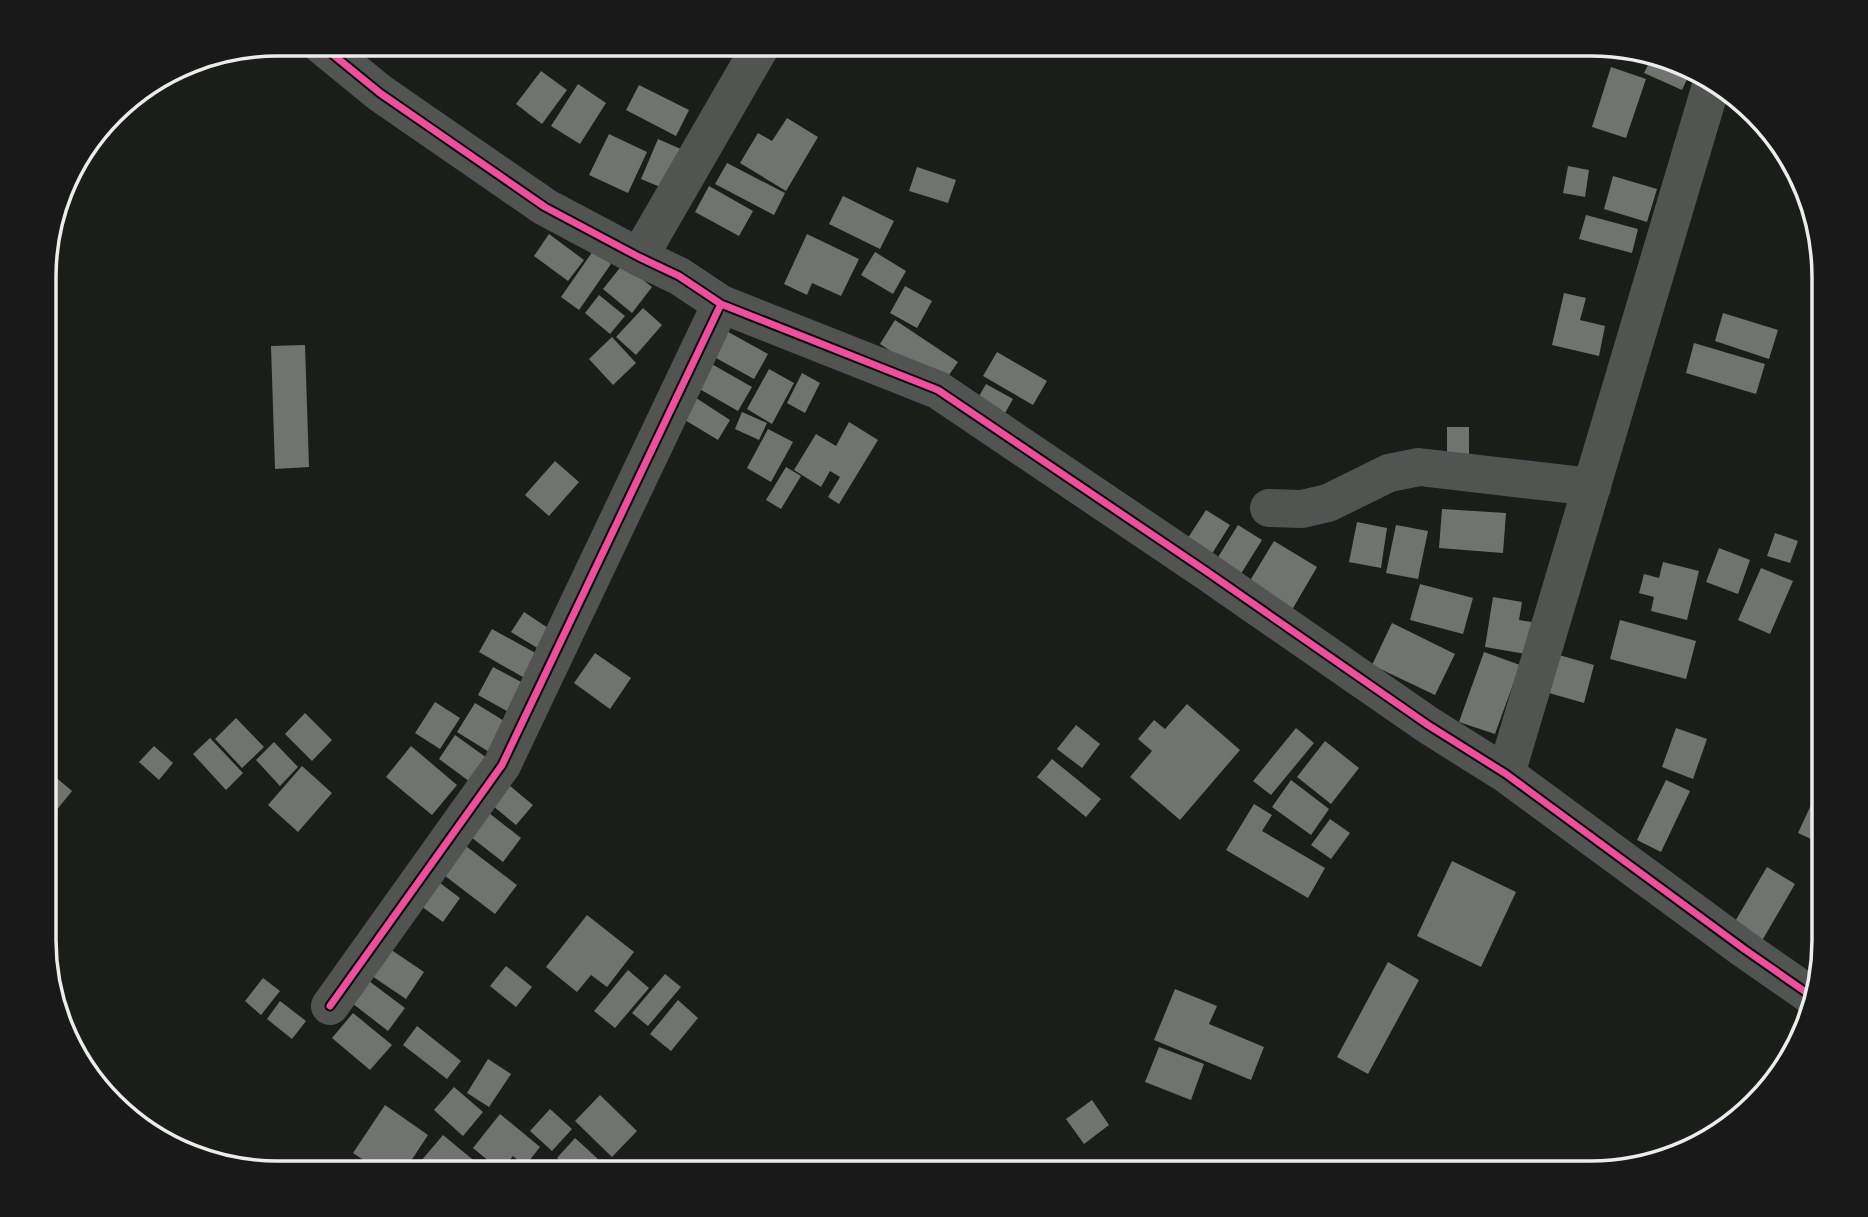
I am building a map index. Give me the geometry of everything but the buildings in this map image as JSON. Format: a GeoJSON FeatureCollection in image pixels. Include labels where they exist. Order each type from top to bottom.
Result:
{"type":"FeatureCollection","features":[{"type":"Feature","properties":{"kind":"street"},"geometry":{"type":"LineString","coordinates":[[335,56],[380,93],[545,207],[679,276],[721,304],[939,390],[1428,725],[1506,774],[1805,992]]}},
{"type":"Feature","properties":{"kind":"street"},"geometry":{"type":"LineString","coordinates":[[639,257],[755,56]]}},
{"type":"Feature","properties":{"kind":"street"},"geometry":{"type":"LineString","coordinates":[[1506,774],[1710,91]]}},
{"type":"Feature","properties":{"kind":"street"},"geometry":{"type":"LineString","coordinates":[[330,1006],[502,765],[721,304]]}},
{"type":"Feature","properties":{"kind":"street"},"geometry":{"type":"LineString","coordinates":[[1269,508],[1302,509],[1328,503],[1389,472],[1419,467],[1592,487]]}},
{"type":"Feature","properties":{"kind":"cycle path"},"geometry":{"type":"LineString","coordinates":[[335,56],[380,93],[545,207],[679,276],[721,304],[938,390],[1428,725],[1506,774],[1805,992]]}},
{"type":"Feature","properties":{"kind":"cycle path"},"geometry":{"type":"LineString","coordinates":[[330,1006],[502,765],[721,304]]}}]}
